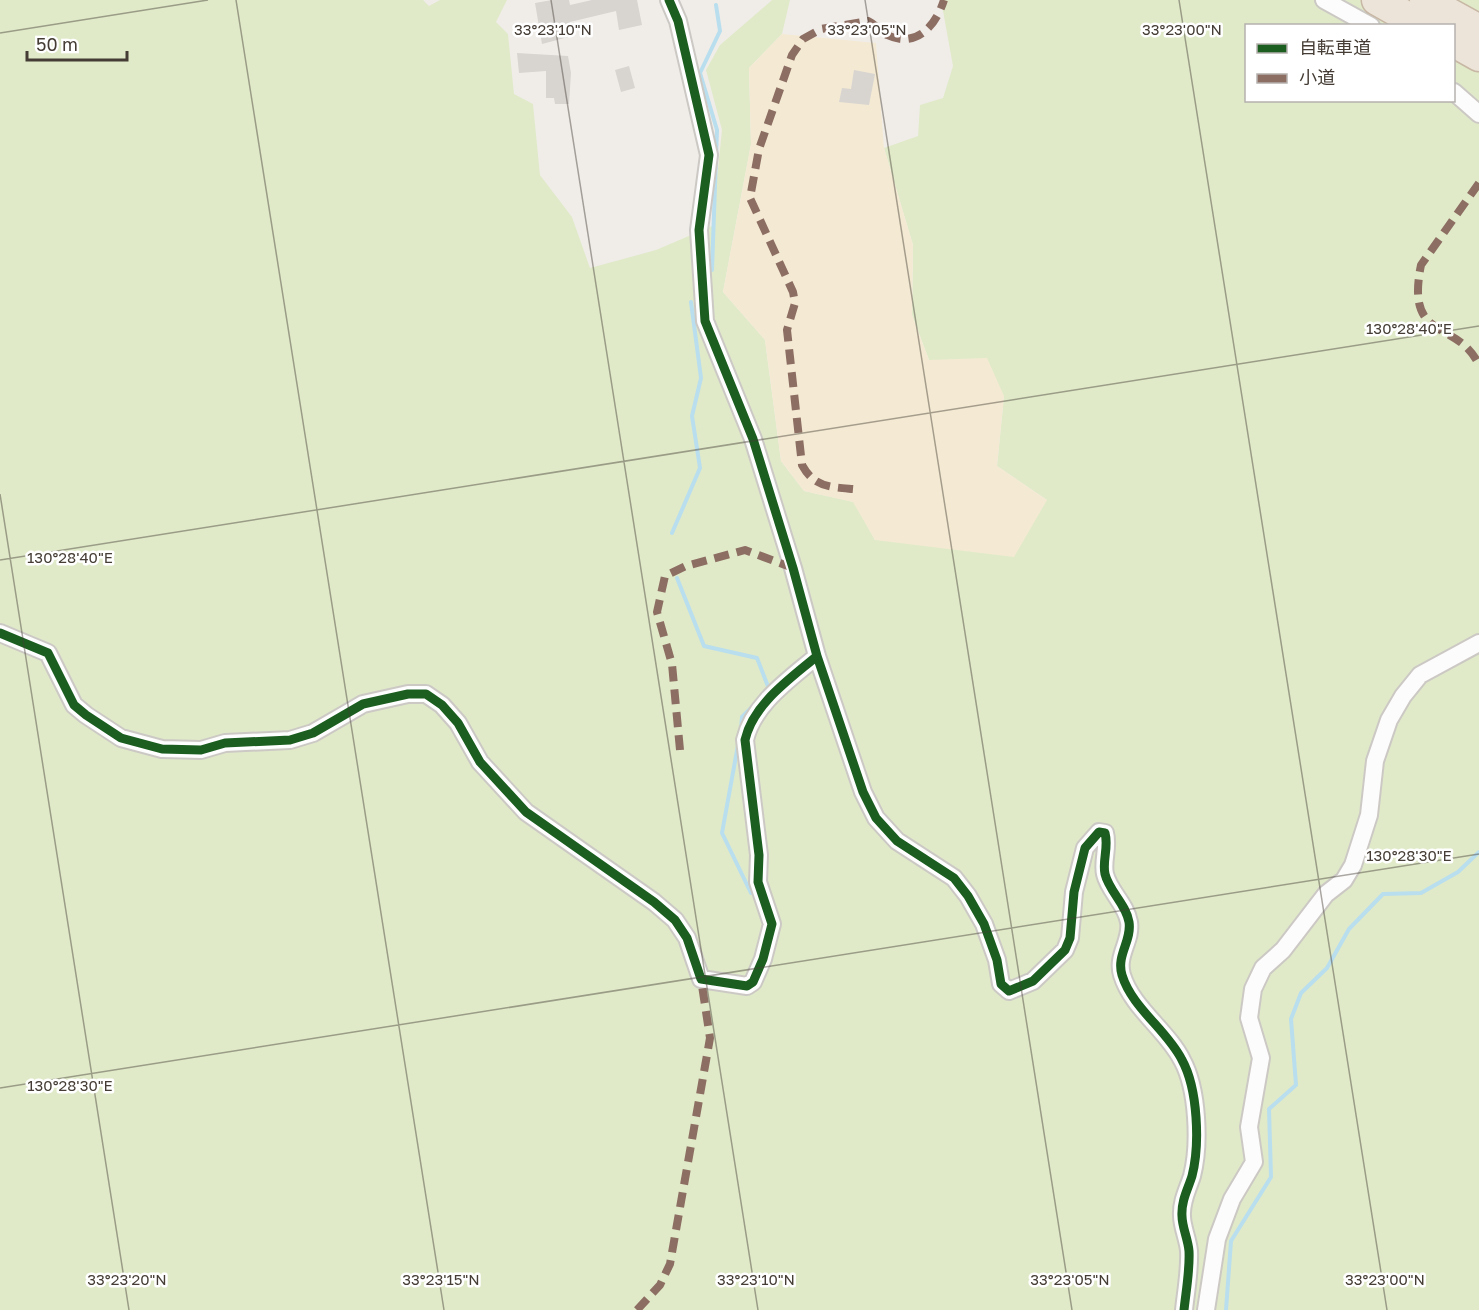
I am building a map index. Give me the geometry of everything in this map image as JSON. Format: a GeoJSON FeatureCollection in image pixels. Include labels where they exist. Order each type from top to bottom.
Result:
{"type":"FeatureCollection","features":[{"type":"Feature","properties":{"kind":"highway"},"geometry":{"type":"LineString","coordinates":[[1377,0],[1419,24]]}},
{"type":"Feature","properties":{"kind":"highway"},"geometry":{"type":"LineString","coordinates":[[1425,0],[1479,30]]}},
{"type":"Feature","properties":{"kind":"highway"},"geometry":{"type":"LineString","coordinates":[[1455,43],[1479,56]]}},
{"type":"Feature","properties":{"kind":"street"},"geometry":{"type":"LineString","coordinates":[[669,0],[678,21],[709,155],[699,230],[705,321],[753,439],[817,656],[863,792],[876,818],[897,841],[954,878],[968,896],[984,924],[997,960],[1001,984],[1010,991],[1033,981],[1065,950],[1070,938],[1074,892],[1085,848],[1098,832],[1105,833],[1108,850],[1104,871],[1124,906],[1129,922],[1129,933],[1121,951],[1122,976],[1132,995],[1182,1060],[1193,1090],[1196,1126],[1192,1175],[1184,1199],[1182,1215],[1189,1251],[1184,1310]]}},
{"type":"Feature","properties":{"kind":"street"},"geometry":{"type":"LineString","coordinates":[[1324,0],[1367,24]]}},
{"type":"Feature","properties":{"kind":"street"},"geometry":{"type":"LineString","coordinates":[[1455,93],[1479,114]]}},
{"type":"Feature","properties":{"kind":"street"},"geometry":{"type":"LineString","coordinates":[[0,633],[48,653],[74,705],[86,716],[121,738],[162,749],[201,750],[225,743],[290,740],[313,733],[363,704],[408,694],[426,694],[442,705],[458,723],[480,762],[504,785],[526,812],[654,902],[675,920],[687,938],[701,979],[747,986],[753,982],[772,924],[758,882],[759,855],[745,740],[749,723],[769,699],[817,656]]}},
{"type":"Feature","properties":{"kind":"street"},"geometry":{"type":"LineString","coordinates":[[1206,1310],[1217,1239],[1232,1199],[1254,1162],[1249,1127],[1261,1058],[1249,1018],[1253,989],[1263,968],[1283,950],[1326,894],[1344,880],[1353,865],[1369,815],[1375,761],[1389,720],[1403,696],[1420,675],[1479,643]]}},
{"type":"Feature","properties":{"kind":"green space"},"geometry":{"type":"Polygon","coordinates":[[[0,0],[423,0],[429,6],[440,0],[507,0],[496,22],[508,34],[514,94],[533,104],[540,175],[572,217],[590,268],[656,250],[712,226],[722,130],[706,70],[720,45],[772,0],[790,0],[782,34],[749,68],[751,144],[723,292],[765,340],[781,461],[804,491],[854,502],[875,540],[1047,500],[997,466],[1004,396],[929,360],[912,315],[913,245],[884,148],[918,136],[920,105],[943,98],[953,66],[941,0],[1479,0],[1479,1310],[0,1310],[0,0]]]}},
{"type":"Feature","properties":{"kind":"sand"},"geometry":{"type":"Polygon","coordinates":[[[782,34],[876,43],[884,148],[913,245],[912,315],[929,360],[987,358],[1004,396],[997,466],[1047,500],[1014,557],[875,540],[853,502],[804,491],[781,461],[765,340],[723,292],[751,144],[749,68],[782,34]]]}},
{"type":"Feature","properties":{"kind":"building"},"geometry":{"type":"Polygon","coordinates":[[[569,0],[570,5],[592,0],[637,0],[642,25],[619,30],[616,11],[570,22],[572,36],[542,44],[535,3],[569,0]]]}},
{"type":"Feature","properties":{"kind":"building"},"geometry":{"type":"Polygon","coordinates":[[[517,53],[568,56],[571,73],[569,104],[555,104],[554,98],[546,98],[546,71],[519,73],[517,53]]]}},
{"type":"Feature","properties":{"kind":"building"},"geometry":{"type":"Polygon","coordinates":[[[629,66],[635,88],[621,92],[615,70],[629,66]]]}},
{"type":"Feature","properties":{"kind":"building"},"geometry":{"type":"Polygon","coordinates":[[[854,70],[875,74],[869,105],[839,102],[842,88],[851,89],[854,70]]]}},
{"type":"Feature","properties":{"kind":"waterway"},"geometry":{"type":"LineString","coordinates":[[712,270],[717,130],[700,73],[720,31],[716,5]]}},
{"type":"Feature","properties":{"kind":"waterway"},"geometry":{"type":"LineString","coordinates":[[672,533],[700,468],[692,416],[701,378],[691,302]]}},
{"type":"Feature","properties":{"kind":"waterway"},"geometry":{"type":"LineString","coordinates":[[677,578],[704,646],[757,658],[769,689]]}},
{"type":"Feature","properties":{"kind":"waterway"},"geometry":{"type":"LineString","coordinates":[[741,729],[742,717],[754,705]]}},
{"type":"Feature","properties":{"kind":"waterway"},"geometry":{"type":"LineString","coordinates":[[738,745],[722,833],[751,893]]}},
{"type":"Feature","properties":{"kind":"waterway"},"geometry":{"type":"LineString","coordinates":[[1226,1310],[1231,1241],[1271,1177],[1269,1109],[1296,1085],[1291,1019],[1301,993],[1327,968],[1349,929],[1383,894],[1421,893],[1458,872],[1479,852]]}},
{"type":"Feature","properties":{"kind":"marked path"},"geometry":{"type":"LineString","coordinates":[[853,489],[817,482],[802,465],[787,330],[795,303],[793,292],[750,198],[759,149],[792,55],[803,39],[821,29],[868,21],[884,34],[898,39],[916,37],[930,26],[944,0]]}},
{"type":"Feature","properties":{"kind":"marked path"},"geometry":{"type":"LineString","coordinates":[[1479,183],[1421,265],[1418,290],[1420,307],[1427,319],[1470,350],[1479,365]]}},
{"type":"Feature","properties":{"kind":"marked path"},"geometry":{"type":"LineString","coordinates":[[680,750],[672,664],[657,612],[665,576],[686,566],[745,550],[793,568]]}},
{"type":"Feature","properties":{"kind":"marked path"},"geometry":{"type":"LineString","coordinates":[[637,1310],[660,1285],[670,1264],[710,1038],[701,979]]}},
{"type":"Feature","properties":{"kind":"cycle path"},"geometry":{"type":"LineString","coordinates":[[669,0],[678,21],[709,155],[699,230],[705,321],[753,439],[793,568],[817,656],[863,792],[876,818],[897,841],[954,878],[968,896],[984,924],[997,960],[1001,984],[1009,991],[1033,981],[1065,950],[1070,938],[1074,892],[1085,848],[1099,832],[1105,833],[1105,874],[1125,909],[1129,922],[1121,961],[1122,975],[1133,998],[1176,1049],[1187,1072],[1194,1101],[1197,1133],[1195,1163],[1182,1211],[1189,1258],[1184,1310]]}},
{"type":"Feature","properties":{"kind":"cycle path"},"geometry":{"type":"LineString","coordinates":[[0,633],[48,653],[74,705],[86,715],[121,738],[162,749],[201,750],[225,743],[290,740],[313,733],[363,704],[408,694],[426,694],[442,705],[458,723],[480,762],[526,812],[654,902],[675,920],[687,938],[701,979],[747,986],[753,982],[763,959],[772,924],[758,882],[759,855],[745,740],[749,727],[764,704],[784,683],[817,656]]}}]}
